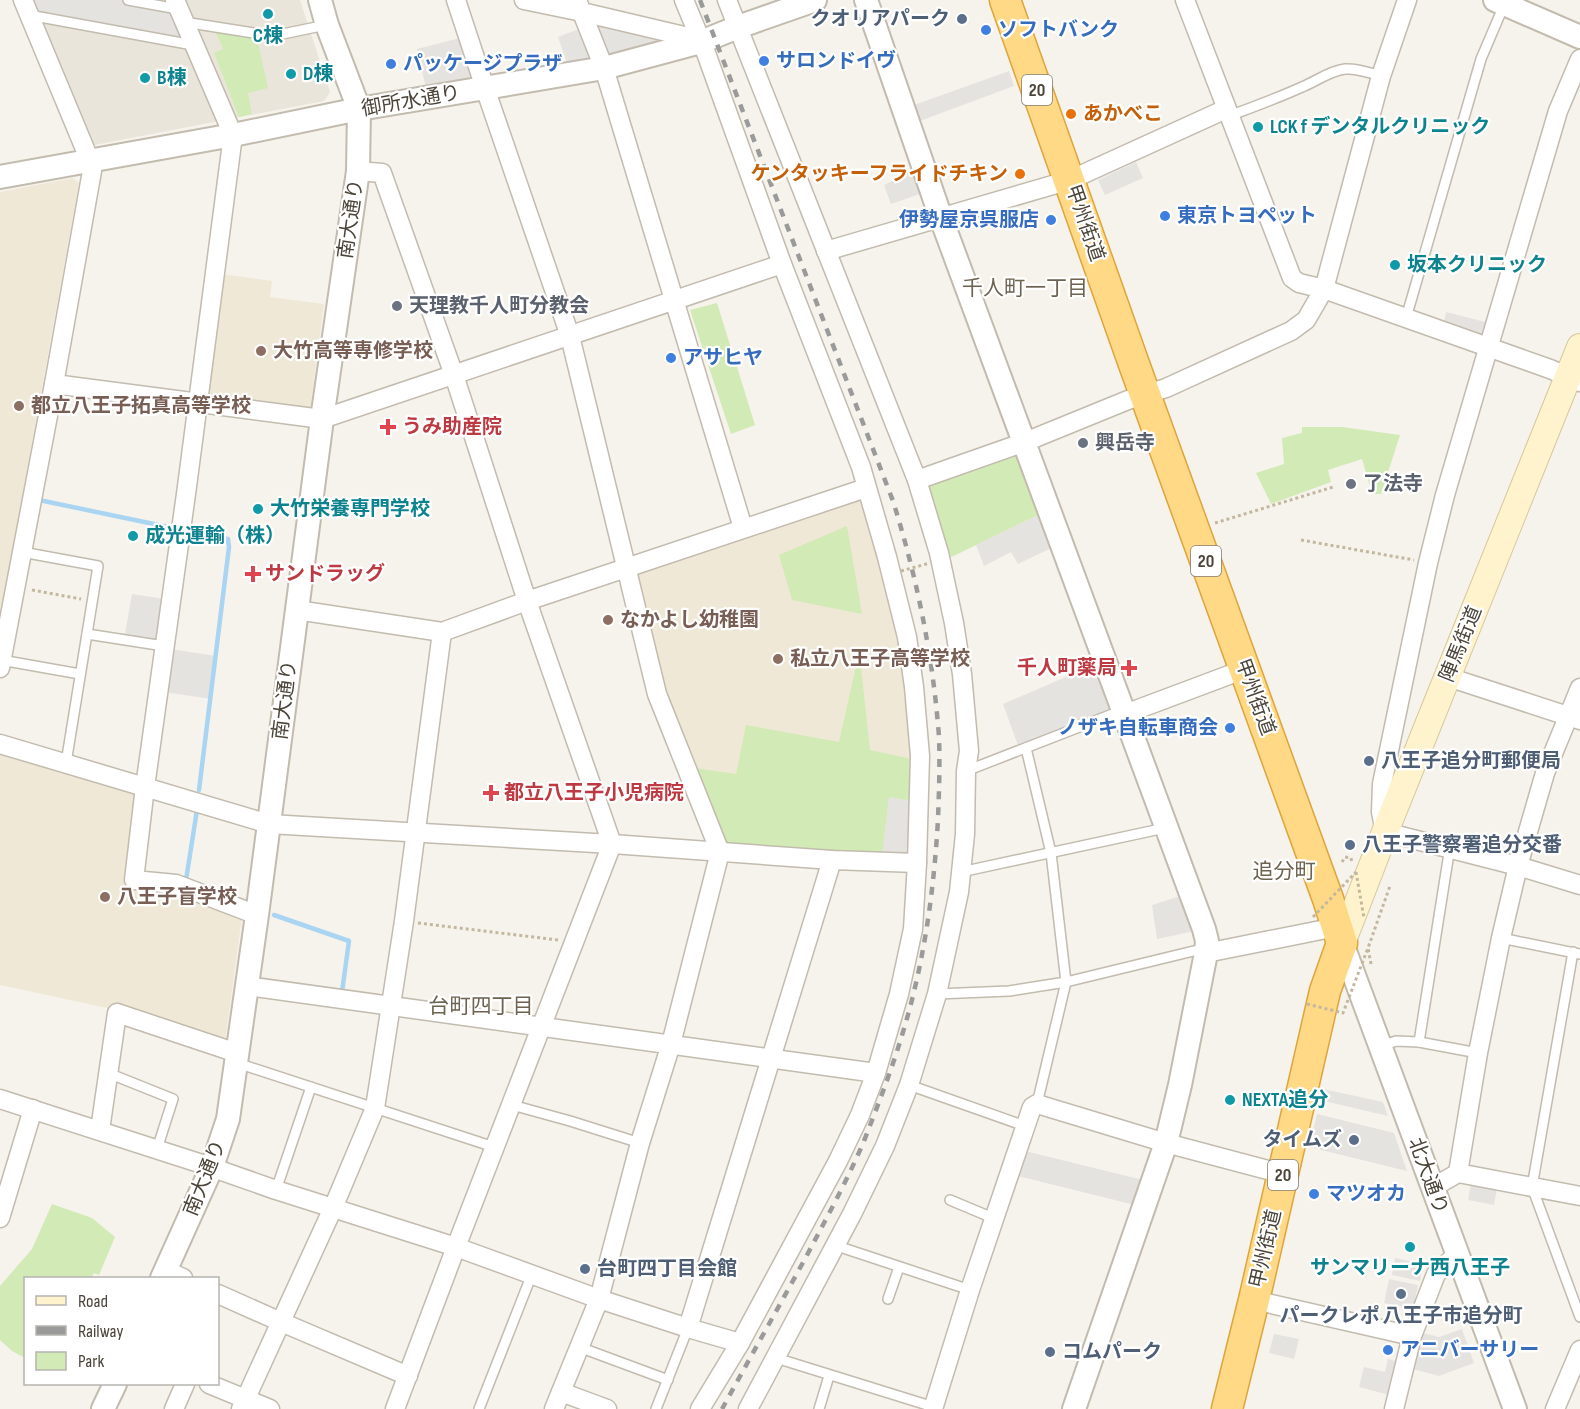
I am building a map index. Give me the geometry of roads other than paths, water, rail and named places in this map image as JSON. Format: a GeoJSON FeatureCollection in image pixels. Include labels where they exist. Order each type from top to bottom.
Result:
{"type":"FeatureCollection","features":[{"type":"Feature","properties":{"kind":"highway","name":"甲州街道"},"geometry":{"type":"LineString","coordinates":[[1005,0],[1328,899],[1345,930],[1325,991],[1227,1409]]}},
{"type":"Feature","properties":{"kind":"main road","name":"陣馬街道"},"geometry":{"type":"LineString","coordinates":[[1345,930],[1448,676],[1574,380],[1580,346]]}},
{"type":"Feature","properties":{"kind":"street"},"geometry":{"type":"LineString","coordinates":[[320,0],[327,25],[359,109]]}},
{"type":"Feature","properties":{"kind":"street"},"geometry":{"type":"LineString","coordinates":[[456,0],[570,336],[657,694],[720,852],[671,1044],[640,1143],[598,1299],[554,1409]]}},
{"type":"Feature","properties":{"kind":"street"},"geometry":{"type":"LineString","coordinates":[[524,0],[579,6],[701,42]]}},
{"type":"Feature","properties":{"kind":"street"},"geometry":{"type":"LineString","coordinates":[[684,0],[856,456],[866,488],[887,557],[907,637],[920,756],[913,928],[899,994],[876,1073],[860,1115],[838,1161],[740,1343],[700,1409]]}},
{"type":"Feature","properties":{"kind":"street"},"geometry":{"type":"LineString","coordinates":[[727,0],[917,480],[939,554],[957,644],[969,751],[966,771],[965,834],[949,943],[937,994],[909,1085],[885,1146],[852,1214],[748,1409]]}},
{"type":"Feature","properties":{"kind":"street"},"geometry":{"type":"LineString","coordinates":[[866,0],[941,218],[1207,941],[1180,1085],[1166,1143],[1074,1409]]}},
{"type":"Feature","properties":{"kind":"street"},"geometry":{"type":"LineString","coordinates":[[1185,0],[1292,278],[1299,283],[1406,318],[1574,380]]}},
{"type":"Feature","properties":{"kind":"street"},"geometry":{"type":"LineString","coordinates":[[917,480],[1025,442],[1128,400],[1166,388],[1292,331],[1306,320],[1323,289],[1381,76],[1407,0]]}},
{"type":"Feature","properties":{"kind":"street"},"geometry":{"type":"LineString","coordinates":[[1502,1],[1580,37]]}},
{"type":"Feature","properties":{"kind":"street","name":"御所水通り"},"geometry":{"type":"LineString","coordinates":[[0,177],[233,135],[359,109],[604,68],[701,42],[801,2]]}},
{"type":"Feature","properties":{"kind":"street"},"geometry":{"type":"LineString","coordinates":[[579,6],[604,68],[743,528]]}},
{"type":"Feature","properties":{"kind":"street"},"geometry":{"type":"LineString","coordinates":[[1,664],[92,171],[90,161],[26,8]]}},
{"type":"Feature","properties":{"kind":"street"},"geometry":{"type":"LineString","coordinates":[[179,10],[233,135],[134,880],[176,884],[257,915]]}},
{"type":"Feature","properties":{"kind":"street"},"geometry":{"type":"LineString","coordinates":[[1580,59],[1558,111],[1445,495],[1428,563],[1382,784],[1381,812],[1385,832],[1518,866],[1580,885]]}},
{"type":"Feature","properties":{"kind":"street","name":"南大通り"},"geometry":{"type":"LineString","coordinates":[[170,1276],[228,1119],[322,419],[358,171],[359,109]]}},
{"type":"Feature","properties":{"kind":"street"},"geometry":{"type":"LineString","coordinates":[[826,251],[1070,180],[1227,113]]}},
{"type":"Feature","properties":{"kind":"street"},"geometry":{"type":"LineString","coordinates":[[358,171],[382,173],[454,375],[527,601],[612,844],[395,1409]]}},
{"type":"Feature","properties":{"kind":"street"},"geometry":{"type":"LineString","coordinates":[[54,384],[322,419],[782,264]]}},
{"type":"Feature","properties":{"kind":"street"},"geometry":{"type":"LineString","coordinates":[[297,610],[442,632],[527,601],[866,488]]}},
{"type":"Feature","properties":{"kind":"street"},"geometry":{"type":"LineString","coordinates":[[243,1404],[333,1208],[375,1108],[404,921],[442,632]]}},
{"type":"Feature","properties":{"kind":"street"},"geometry":{"type":"LineString","coordinates":[[1124,712],[1245,669]]}},
{"type":"Feature","properties":{"kind":"street"},"geometry":{"type":"LineString","coordinates":[[1448,676],[1574,717]]}},
{"type":"Feature","properties":{"kind":"street"},"geometry":{"type":"LineString","coordinates":[[1458,1173],[1500,938],[1518,866],[1545,773],[1574,717],[1580,688]]}},
{"type":"Feature","properties":{"kind":"street"},"geometry":{"type":"LineString","coordinates":[[0,744],[269,824],[917,864]]}},
{"type":"Feature","properties":{"kind":"street"},"geometry":{"type":"LineString","coordinates":[[688,1328],[832,860]]}},
{"type":"Feature","properties":{"kind":"street"},"geometry":{"type":"LineString","coordinates":[[1206,951],[1345,930]]}},
{"type":"Feature","properties":{"kind":"street","name":"北大通り"},"geometry":{"type":"LineString","coordinates":[[1345,930],[1380,1046],[1515,1409]]}},
{"type":"Feature","properties":{"kind":"street"},"geometry":{"type":"LineString","coordinates":[[247,986],[876,1073]]}},
{"type":"Feature","properties":{"kind":"street"},"geometry":{"type":"LineString","coordinates":[[100,1130],[117,1013],[237,1058]]}},
{"type":"Feature","properties":{"kind":"street"},"geometry":{"type":"LineString","coordinates":[[0,1099],[456,1247],[598,1299],[740,1343]]}},
{"type":"Feature","properties":{"kind":"street"},"geometry":{"type":"LineString","coordinates":[[935,1408],[993,1218],[1032,1107],[1037,1104],[1166,1143],[1283,1174]]}},
{"type":"Feature","properties":{"kind":"street"},"geometry":{"type":"LineString","coordinates":[[0,1218],[33,1109]]}},
{"type":"Feature","properties":{"kind":"street"},"geometry":{"type":"LineString","coordinates":[[1432,1188],[1458,1173],[1580,1196]]}},
{"type":"Feature","properties":{"kind":"street"},"geometry":{"type":"LineString","coordinates":[[1394,1409],[1412,1335],[1436,1274],[1456,1255]]}},
{"type":"Feature","properties":{"kind":"street"},"geometry":{"type":"LineString","coordinates":[[219,1294],[408,1376]]}},
{"type":"Feature","properties":{"kind":"street"},"geometry":{"type":"LineString","coordinates":[[1254,1300],[1412,1335]]}},
{"type":"Feature","properties":{"kind":"street"},"geometry":{"type":"LineString","coordinates":[[1555,1409],[1580,1350]]}},
{"type":"Feature","properties":{"kind":"street"},"geometry":{"type":"LineString","coordinates":[[103,1409],[114,1385]]}},
{"type":"Feature","properties":{"kind":"street"},"geometry":{"type":"LineString","coordinates":[[174,1409],[184,1385]]}},
{"type":"Feature","properties":{"kind":"street"},"geometry":{"type":"LineString","coordinates":[[212,1385],[243,1404],[270,1409]]}},
{"type":"Feature","properties":{"kind":"street"},"geometry":{"type":"LineString","coordinates":[[561,1392],[607,1409]]}},
{"type":"Feature","properties":{"kind":"lane"},"geometry":{"type":"LineString","coordinates":[[128,0],[179,10],[273,36],[327,25]]}},
{"type":"Feature","properties":{"kind":"lane"},"geometry":{"type":"LineString","coordinates":[[1406,318],[1481,59],[1502,1]]}},
{"type":"Feature","properties":{"kind":"lane"},"geometry":{"type":"LineString","coordinates":[[26,8],[193,45]]}},
{"type":"Feature","properties":{"kind":"lane"},"geometry":{"type":"LineString","coordinates":[[1227,113],[1304,87],[1336,71],[1347,69],[1381,76]]}},
{"type":"Feature","properties":{"kind":"lane"},"geometry":{"type":"LineString","coordinates":[[22,552],[98,566],[66,764]]}},
{"type":"Feature","properties":{"kind":"lane"},"geometry":{"type":"LineString","coordinates":[[87,634],[164,646]]}},
{"type":"Feature","properties":{"kind":"lane"},"geometry":{"type":"LineString","coordinates":[[1,664],[80,674]]}},
{"type":"Feature","properties":{"kind":"lane"},"geometry":{"type":"LineString","coordinates":[[966,771],[1124,712]]}},
{"type":"Feature","properties":{"kind":"lane"},"geometry":{"type":"LineString","coordinates":[[1026,748],[1051,853],[1066,982],[1037,1104]]}},
{"type":"Feature","properties":{"kind":"lane"},"geometry":{"type":"LineString","coordinates":[[961,872],[1165,828]]}},
{"type":"Feature","properties":{"kind":"lane"},"geometry":{"type":"LineString","coordinates":[[1419,1042],[1450,848]]}},
{"type":"Feature","properties":{"kind":"lane"},"geometry":{"type":"LineString","coordinates":[[1500,938],[1576,953],[1532,1187],[1580,1317]]}},
{"type":"Feature","properties":{"kind":"lane"},"geometry":{"type":"LineString","coordinates":[[937,994],[1010,991],[1066,982],[1206,951]]}},
{"type":"Feature","properties":{"kind":"lane"},"geometry":{"type":"LineString","coordinates":[[1380,1046],[1396,1041],[1419,1042],[1478,1053]]}},
{"type":"Feature","properties":{"kind":"lane"},"geometry":{"type":"LineString","coordinates":[[237,1058],[311,1087],[494,1147]]}},
{"type":"Feature","properties":{"kind":"lane"},"geometry":{"type":"LineString","coordinates":[[108,1073],[173,1099],[158,1149]]}},
{"type":"Feature","properties":{"kind":"lane"},"geometry":{"type":"LineString","coordinates":[[909,1085],[1025,1126]]}},
{"type":"Feature","properties":{"kind":"lane"},"geometry":{"type":"LineString","coordinates":[[276,1190],[311,1087]]}},
{"type":"Feature","properties":{"kind":"lane"},"geometry":{"type":"LineString","coordinates":[[512,1105],[640,1143]]}},
{"type":"Feature","properties":{"kind":"lane"},"geometry":{"type":"LineString","coordinates":[[950,1200],[993,1218]]}},
{"type":"Feature","properties":{"kind":"lane"},"geometry":{"type":"LineString","coordinates":[[834,1245],[970,1290]]}},
{"type":"Feature","properties":{"kind":"lane"},"geometry":{"type":"LineString","coordinates":[[888,1299],[899,1267]]}},
{"type":"Feature","properties":{"kind":"lane"},"geometry":{"type":"LineString","coordinates":[[479,1409],[532,1274]]}},
{"type":"Feature","properties":{"kind":"lane"},"geometry":{"type":"LineString","coordinates":[[656,1409],[688,1328]]}},
{"type":"Feature","properties":{"kind":"lane"},"geometry":{"type":"LineString","coordinates":[[579,1347],[668,1380]]}},
{"type":"Feature","properties":{"kind":"lane"},"geometry":{"type":"LineString","coordinates":[[776,1358],[935,1408]]}},
{"type":"Feature","properties":{"kind":"lane"},"geometry":{"type":"LineString","coordinates":[[819,1409],[829,1376]]}},
{"type":"Feature","properties":{"kind":"waterway"},"geometry":{"type":"LineString","coordinates":[[39,500],[173,528]]}},
{"type":"Feature","properties":{"kind":"waterway"},"geometry":{"type":"LineString","coordinates":[[188,531],[228,539],[229,547],[199,790]]}},
{"type":"Feature","properties":{"kind":"waterway"},"geometry":{"type":"LineString","coordinates":[[186,880],[197,810]]}},
{"type":"Feature","properties":{"kind":"waterway"},"geometry":{"type":"LineString","coordinates":[[274,915],[349,941],[342,992]]}},
{"type":"Feature","properties":{"kind":"railway"},"geometry":{"type":"LineString","coordinates":[[700,0],[893,501],[923,618],[933,677],[939,737],[939,799],[931,900],[917,980],[894,1060],[864,1141],[843,1185],[722,1409]]}},
{"type":"Feature","properties":{"kind":"place","name":"C棟"},"geometry":{"type":"Point","coordinates":[268,14]}},
{"type":"Feature","properties":{"kind":"place","name":"クオリアパーク"},"geometry":{"type":"Point","coordinates":[962,19]}},
{"type":"Feature","properties":{"kind":"place","name":"ソフトバンク"},"geometry":{"type":"Point","coordinates":[986,30]}},
{"type":"Feature","properties":{"kind":"place","name":"サロンドイヴ"},"geometry":{"type":"Point","coordinates":[764,61]}},
{"type":"Feature","properties":{"kind":"place","name":"パッケージプラザ"},"geometry":{"type":"Point","coordinates":[391,64]}},
{"type":"Feature","properties":{"kind":"place","name":"D棟"},"geometry":{"type":"Point","coordinates":[291,74]}},
{"type":"Feature","properties":{"kind":"place","name":"B棟"},"geometry":{"type":"Point","coordinates":[145,78]}},
{"type":"Feature","properties":{"kind":"place","name":"あかべこ"},"geometry":{"type":"Point","coordinates":[1071,114]}},
{"type":"Feature","properties":{"kind":"place","name":"LCK f デンタルクリニック"},"geometry":{"type":"Point","coordinates":[1258,127]}},
{"type":"Feature","properties":{"kind":"place","name":"ケンタッキーフライドチキン"},"geometry":{"type":"Point","coordinates":[1020,174]}},
{"type":"Feature","properties":{"kind":"place","name":"東京トヨペット"},"geometry":{"type":"Point","coordinates":[1165,216]}},
{"type":"Feature","properties":{"kind":"place","name":"伊勢屋京呉服店"},"geometry":{"type":"Point","coordinates":[1051,220]}},
{"type":"Feature","properties":{"kind":"place","name":"坂本クリニック"},"geometry":{"type":"Point","coordinates":[1395,265]}},
{"type":"Feature","properties":{"kind":"place","name":"天理教千人町分教会"},"geometry":{"type":"Point","coordinates":[397,306]}},
{"type":"Feature","properties":{"kind":"place","name":"大竹高等専修学校"},"geometry":{"type":"Point","coordinates":[261,351]}},
{"type":"Feature","properties":{"kind":"place","name":"アサヒヤ"},"geometry":{"type":"Point","coordinates":[671,358]}},
{"type":"Feature","properties":{"kind":"place","name":"都立八王子拓真高等学校"},"geometry":{"type":"Point","coordinates":[19,406]}},
{"type":"Feature","properties":{"kind":"place","name":"うみ助産院"},"geometry":{"type":"Point","coordinates":[388,427]}},
{"type":"Feature","properties":{"kind":"place","name":"興岳寺"},"geometry":{"type":"Point","coordinates":[1083,443]}},
{"type":"Feature","properties":{"kind":"place","name":"了法寺"},"geometry":{"type":"Point","coordinates":[1351,484]}},
{"type":"Feature","properties":{"kind":"place","name":"大竹栄養専門学校"},"geometry":{"type":"Point","coordinates":[258,509]}},
{"type":"Feature","properties":{"kind":"place","name":"成光運輸（株）"},"geometry":{"type":"Point","coordinates":[133,536]}},
{"type":"Feature","properties":{"kind":"place","name":"サンドラッグ"},"geometry":{"type":"Point","coordinates":[253,574]}},
{"type":"Feature","properties":{"kind":"place","name":"なかよし幼稚園"},"geometry":{"type":"Point","coordinates":[608,620]}},
{"type":"Feature","properties":{"kind":"place","name":"私立八王子高等学校"},"geometry":{"type":"Point","coordinates":[778,659]}},
{"type":"Feature","properties":{"kind":"place","name":"千人町薬局"},"geometry":{"type":"Point","coordinates":[1129,668]}},
{"type":"Feature","properties":{"kind":"place","name":"ノザキ自転車商会"},"geometry":{"type":"Point","coordinates":[1230,728]}},
{"type":"Feature","properties":{"kind":"place","name":"八王子追分町郵便局"},"geometry":{"type":"Point","coordinates":[1369,761]}},
{"type":"Feature","properties":{"kind":"place","name":"都立八王子小児病院"},"geometry":{"type":"Point","coordinates":[491,793]}},
{"type":"Feature","properties":{"kind":"place","name":"八王子警察署追分交番"},"geometry":{"type":"Point","coordinates":[1350,845]}},
{"type":"Feature","properties":{"kind":"place","name":"八王子盲学校"},"geometry":{"type":"Point","coordinates":[105,897]}},
{"type":"Feature","properties":{"kind":"place","name":"NEXTA追分"},"geometry":{"type":"Point","coordinates":[1230,1100]}},
{"type":"Feature","properties":{"kind":"place","name":"タイムズ"},"geometry":{"type":"Point","coordinates":[1354,1140]}},
{"type":"Feature","properties":{"kind":"place","name":"マツオカ"},"geometry":{"type":"Point","coordinates":[1314,1194]}},
{"type":"Feature","properties":{"kind":"place","name":"サンマリーナ西八王子"},"geometry":{"type":"Point","coordinates":[1410,1247]}},
{"type":"Feature","properties":{"kind":"place","name":"台町四丁目会館"},"geometry":{"type":"Point","coordinates":[585,1269]}},
{"type":"Feature","properties":{"kind":"place","name":"パークレポ 八王子市追分町"},"geometry":{"type":"Point","coordinates":[1401,1294]}},
{"type":"Feature","properties":{"kind":"place","name":"アニバーサリー"},"geometry":{"type":"Point","coordinates":[1388,1350]}},
{"type":"Feature","properties":{"kind":"place","name":"コムパーク"},"geometry":{"type":"Point","coordinates":[1050,1352]}},
{"type":"Feature","properties":{"kind":"district","name":"千人町一丁目"},"geometry":{"type":"Point","coordinates":[1025,288]}},
{"type":"Feature","properties":{"kind":"district","name":"追分町"},"geometry":{"type":"Point","coordinates":[1284,871]}},
{"type":"Feature","properties":{"kind":"district","name":"台町四丁目"},"geometry":{"type":"Point","coordinates":[481,1006]}}]}
